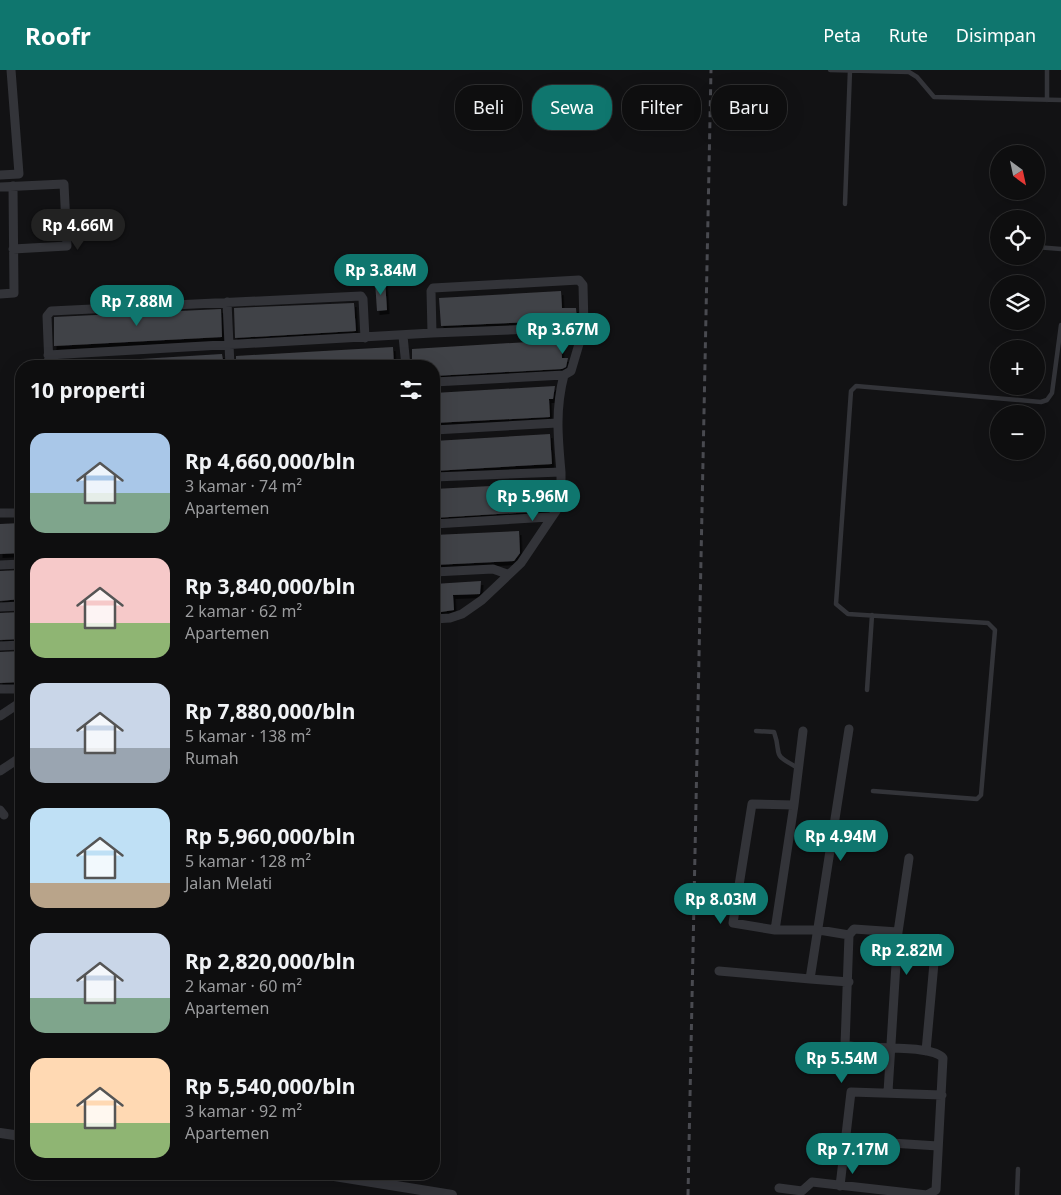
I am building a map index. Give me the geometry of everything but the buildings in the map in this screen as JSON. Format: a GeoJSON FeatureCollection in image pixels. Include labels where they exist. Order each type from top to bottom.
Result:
{"type":"FeatureCollection","features":[{"type":"Feature","properties":{"kind":"street"},"geometry":{"type":"LineString","coordinates":[[0,175],[19,174],[11,70]]}},
{"type":"Feature","properties":{"kind":"street"},"geometry":{"type":"LineString","coordinates":[[0,187],[64,184],[67,246],[13,249]]}},
{"type":"Feature","properties":{"kind":"street"},"geometry":{"type":"LineString","coordinates":[[0,294],[14,293],[13,186]]}},
{"type":"Feature","properties":{"kind":"street"},"geometry":{"type":"LineString","coordinates":[[432,333],[431,291],[433,288],[580,280],[583,285],[584,327],[571,371],[564,376],[440,382]]}},
{"type":"Feature","properties":{"kind":"street"},"geometry":{"type":"LineString","coordinates":[[48,360],[47,316],[51,311],[360,296],[363,299],[365,338]]}},
{"type":"Feature","properties":{"kind":"street"},"geometry":{"type":"LineString","coordinates":[[227,302],[229,360]]}},
{"type":"Feature","properties":{"kind":"street"},"geometry":{"type":"LineString","coordinates":[[48,355],[432,333],[584,327]]}},
{"type":"Feature","properties":{"kind":"street"},"geometry":{"type":"LineString","coordinates":[[402,336],[405,360]]}},
{"type":"Feature","properties":{"kind":"street"},"geometry":{"type":"LineString","coordinates":[[440,619],[462,614],[482,600],[520,563],[556,510],[561,493],[561,472],[556,423],[564,376]]}},
{"type":"Feature","properties":{"kind":"street"},"geometry":{"type":"LineString","coordinates":[[440,430],[556,423]]}},
{"type":"Feature","properties":{"kind":"street"},"geometry":{"type":"LineString","coordinates":[[440,477],[561,472]]}},
{"type":"Feature","properties":{"kind":"street"},"geometry":{"type":"LineString","coordinates":[[0,513],[15,512]]}},
{"type":"Feature","properties":{"kind":"street"},"geometry":{"type":"LineString","coordinates":[[440,524],[550,518]]}},
{"type":"Feature","properties":{"kind":"street"},"geometry":{"type":"LineString","coordinates":[[0,565],[15,564]]}},
{"type":"Feature","properties":{"kind":"street"},"geometry":{"type":"LineString","coordinates":[[440,572],[493,568],[507,574]]}},
{"type":"Feature","properties":{"kind":"street"},"geometry":{"type":"LineString","coordinates":[[0,607],[15,606]]}},
{"type":"Feature","properties":{"kind":"street"},"geometry":{"type":"LineString","coordinates":[[0,646],[15,645]]}},
{"type":"Feature","properties":{"kind":"street"},"geometry":{"type":"LineString","coordinates":[[0,689],[15,689]]}},
{"type":"Feature","properties":{"kind":"street"},"geometry":{"type":"LineString","coordinates":[[0,716],[15,706]]}},
{"type":"Feature","properties":{"kind":"street"},"geometry":{"type":"LineString","coordinates":[[810,979],[849,729]]}},
{"type":"Feature","properties":{"kind":"street"},"geometry":{"type":"LineString","coordinates":[[775,930],[794,806],[803,731]]}},
{"type":"Feature","properties":{"kind":"street"},"geometry":{"type":"LineString","coordinates":[[0,771],[15,762]]}},
{"type":"Feature","properties":{"kind":"street"},"geometry":{"type":"LineString","coordinates":[[794,806],[752,804],[732,921],[735,925],[775,930],[819,930],[849,935]]}},
{"type":"Feature","properties":{"kind":"street"},"geometry":{"type":"LineString","coordinates":[[888,1092],[898,932],[909,858]]}},
{"type":"Feature","properties":{"kind":"street"},"geometry":{"type":"LineString","coordinates":[[779,1188],[802,1193],[812,1182],[932,1194],[936,1190],[943,1058],[940,1054],[926,1050],[846,1045],[849,935],[854,930],[898,932]]}},
{"type":"Feature","properties":{"kind":"street"},"geometry":{"type":"LineString","coordinates":[[926,1050],[935,952]]}},
{"type":"Feature","properties":{"kind":"street"},"geometry":{"type":"LineString","coordinates":[[719,971],[849,982]]}},
{"type":"Feature","properties":{"kind":"street"},"geometry":{"type":"LineString","coordinates":[[840,1186],[851,1092],[942,1095]]}},
{"type":"Feature","properties":{"kind":"street"},"geometry":{"type":"LineString","coordinates":[[0,1133],[15,1135]]}},
{"type":"Feature","properties":{"kind":"street"},"geometry":{"type":"LineString","coordinates":[[844,1140],[938,1146]]}},
{"type":"Feature","properties":{"kind":"street"},"geometry":{"type":"LineString","coordinates":[[359,1180],[452,1195]]}},
{"type":"Feature","properties":{"kind":"lane"},"geometry":{"type":"LineString","coordinates":[[830,70],[909,72],[917,77],[934,97],[1061,100]]}},
{"type":"Feature","properties":{"kind":"lane"},"geometry":{"type":"LineString","coordinates":[[846,204],[850,70]]}},
{"type":"Feature","properties":{"kind":"lane"},"geometry":{"type":"LineString","coordinates":[[1047,70],[1047,100]]}},
{"type":"Feature","properties":{"kind":"lane"},"geometry":{"type":"LineString","coordinates":[[1045,248],[1061,249]]}},
{"type":"Feature","properties":{"kind":"lane"},"geometry":{"type":"LineString","coordinates":[[873,791],[977,799],[981,795],[994,630],[988,623],[848,614],[836,604],[850,391],[856,386],[1041,402],[1047,400],[1052,393],[1061,325]]}},
{"type":"Feature","properties":{"kind":"lane"},"geometry":{"type":"LineString","coordinates":[[867,690],[872,615]]}},
{"type":"Feature","properties":{"kind":"lane"},"geometry":{"type":"LineString","coordinates":[[756,731],[774,732],[777,753],[783,760],[799,768]]}},
{"type":"Feature","properties":{"kind":"lane"},"geometry":{"type":"LineString","coordinates":[[1017,1195],[1018,1169]]}},
{"type":"Feature","properties":{"kind":"railway"},"geometry":{"type":"LineString","coordinates":[[688,1195],[711,70]]}}]}
